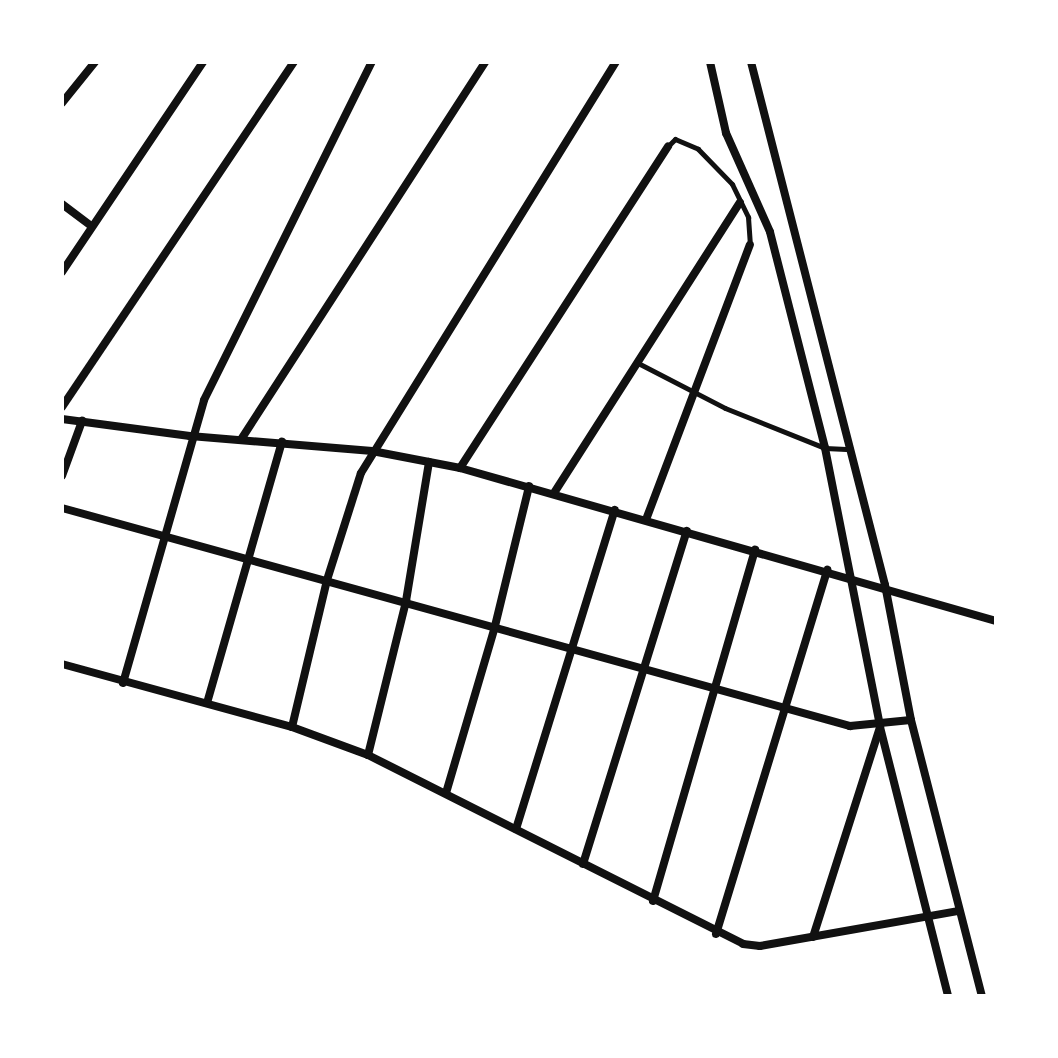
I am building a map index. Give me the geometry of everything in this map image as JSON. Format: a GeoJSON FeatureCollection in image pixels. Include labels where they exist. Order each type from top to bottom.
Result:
{"type":"FeatureCollection","features":[{"type":"Feature","properties":{"kind":"street"},"geometry":{"type":"LineString","coordinates":[[62,103],[95,62]]}},
{"type":"Feature","properties":{"kind":"street"},"geometry":{"type":"LineString","coordinates":[[62,272],[203,62]]}},
{"type":"Feature","properties":{"kind":"street"},"geometry":{"type":"LineString","coordinates":[[62,407],[294,62]]}},
{"type":"Feature","properties":{"kind":"street"},"geometry":{"type":"LineString","coordinates":[[123,683],[190,436],[242,314],[372,62]]}},
{"type":"Feature","properties":{"kind":"street"},"geometry":{"type":"LineString","coordinates":[[242,438],[485,62]]}},
{"type":"Feature","properties":{"kind":"street"},"geometry":{"type":"LineString","coordinates":[[292,727],[347,507],[372,451],[616,62]]}},
{"type":"Feature","properties":{"kind":"street"},"geometry":{"type":"LineString","coordinates":[[710,62],[726,133],[770,232],[825,448],[880,727],[948,996]]}},
{"type":"Feature","properties":{"kind":"street"},"geometry":{"type":"LineString","coordinates":[[751,62],[846,449],[885,585],[911,720],[982,996]]}},
{"type":"Feature","properties":{"kind":"street"},"geometry":{"type":"LineString","coordinates":[[460,468],[668,146]]}},
{"type":"Feature","properties":{"kind":"street"},"geometry":{"type":"LineString","coordinates":[[554,493],[635,361],[740,202]]}},
{"type":"Feature","properties":{"kind":"street"},"geometry":{"type":"LineString","coordinates":[[62,204],[91,226]]}},
{"type":"Feature","properties":{"kind":"street"},"geometry":{"type":"LineString","coordinates":[[647,517],[750,245]]}},
{"type":"Feature","properties":{"kind":"street"},"geometry":{"type":"LineString","coordinates":[[62,419],[190,436],[372,451],[460,468],[647,517],[850,578],[885,585],[996,621]]}},
{"type":"Feature","properties":{"kind":"street"},"geometry":{"type":"LineString","coordinates":[[62,476],[82,421]]}},
{"type":"Feature","properties":{"kind":"street"},"geometry":{"type":"LineString","coordinates":[[207,703],[282,442]]}},
{"type":"Feature","properties":{"kind":"street"},"geometry":{"type":"LineString","coordinates":[[368,755],[406,601],[429,462]]}},
{"type":"Feature","properties":{"kind":"street"},"geometry":{"type":"LineString","coordinates":[[446,793],[495,626],[529,486]]}},
{"type":"Feature","properties":{"kind":"street"},"geometry":{"type":"LineString","coordinates":[[62,508],[850,726],[880,727],[911,720]]}},
{"type":"Feature","properties":{"kind":"street"},"geometry":{"type":"LineString","coordinates":[[516,829],[615,510]]}},
{"type":"Feature","properties":{"kind":"street"},"geometry":{"type":"LineString","coordinates":[[583,864],[687,531]]}},
{"type":"Feature","properties":{"kind":"street"},"geometry":{"type":"LineString","coordinates":[[653,901],[711,688],[755,549]]}},
{"type":"Feature","properties":{"kind":"street"},"geometry":{"type":"LineString","coordinates":[[716,934],[827,570]]}},
{"type":"Feature","properties":{"kind":"street"},"geometry":{"type":"LineString","coordinates":[[62,664],[292,727],[368,755],[716,934],[760,946],[959,911]]}},
{"type":"Feature","properties":{"kind":"street"},"geometry":{"type":"LineString","coordinates":[[813,937],[880,727]]}},
{"type":"Feature","properties":{"kind":"lane"},"geometry":{"type":"LineString","coordinates":[[668,146],[675,139],[698,149],[732,184],[750,224],[750,245]]}},
{"type":"Feature","properties":{"kind":"lane"},"geometry":{"type":"LineString","coordinates":[[635,361],[693,392],[825,448],[846,449]]}}]}
